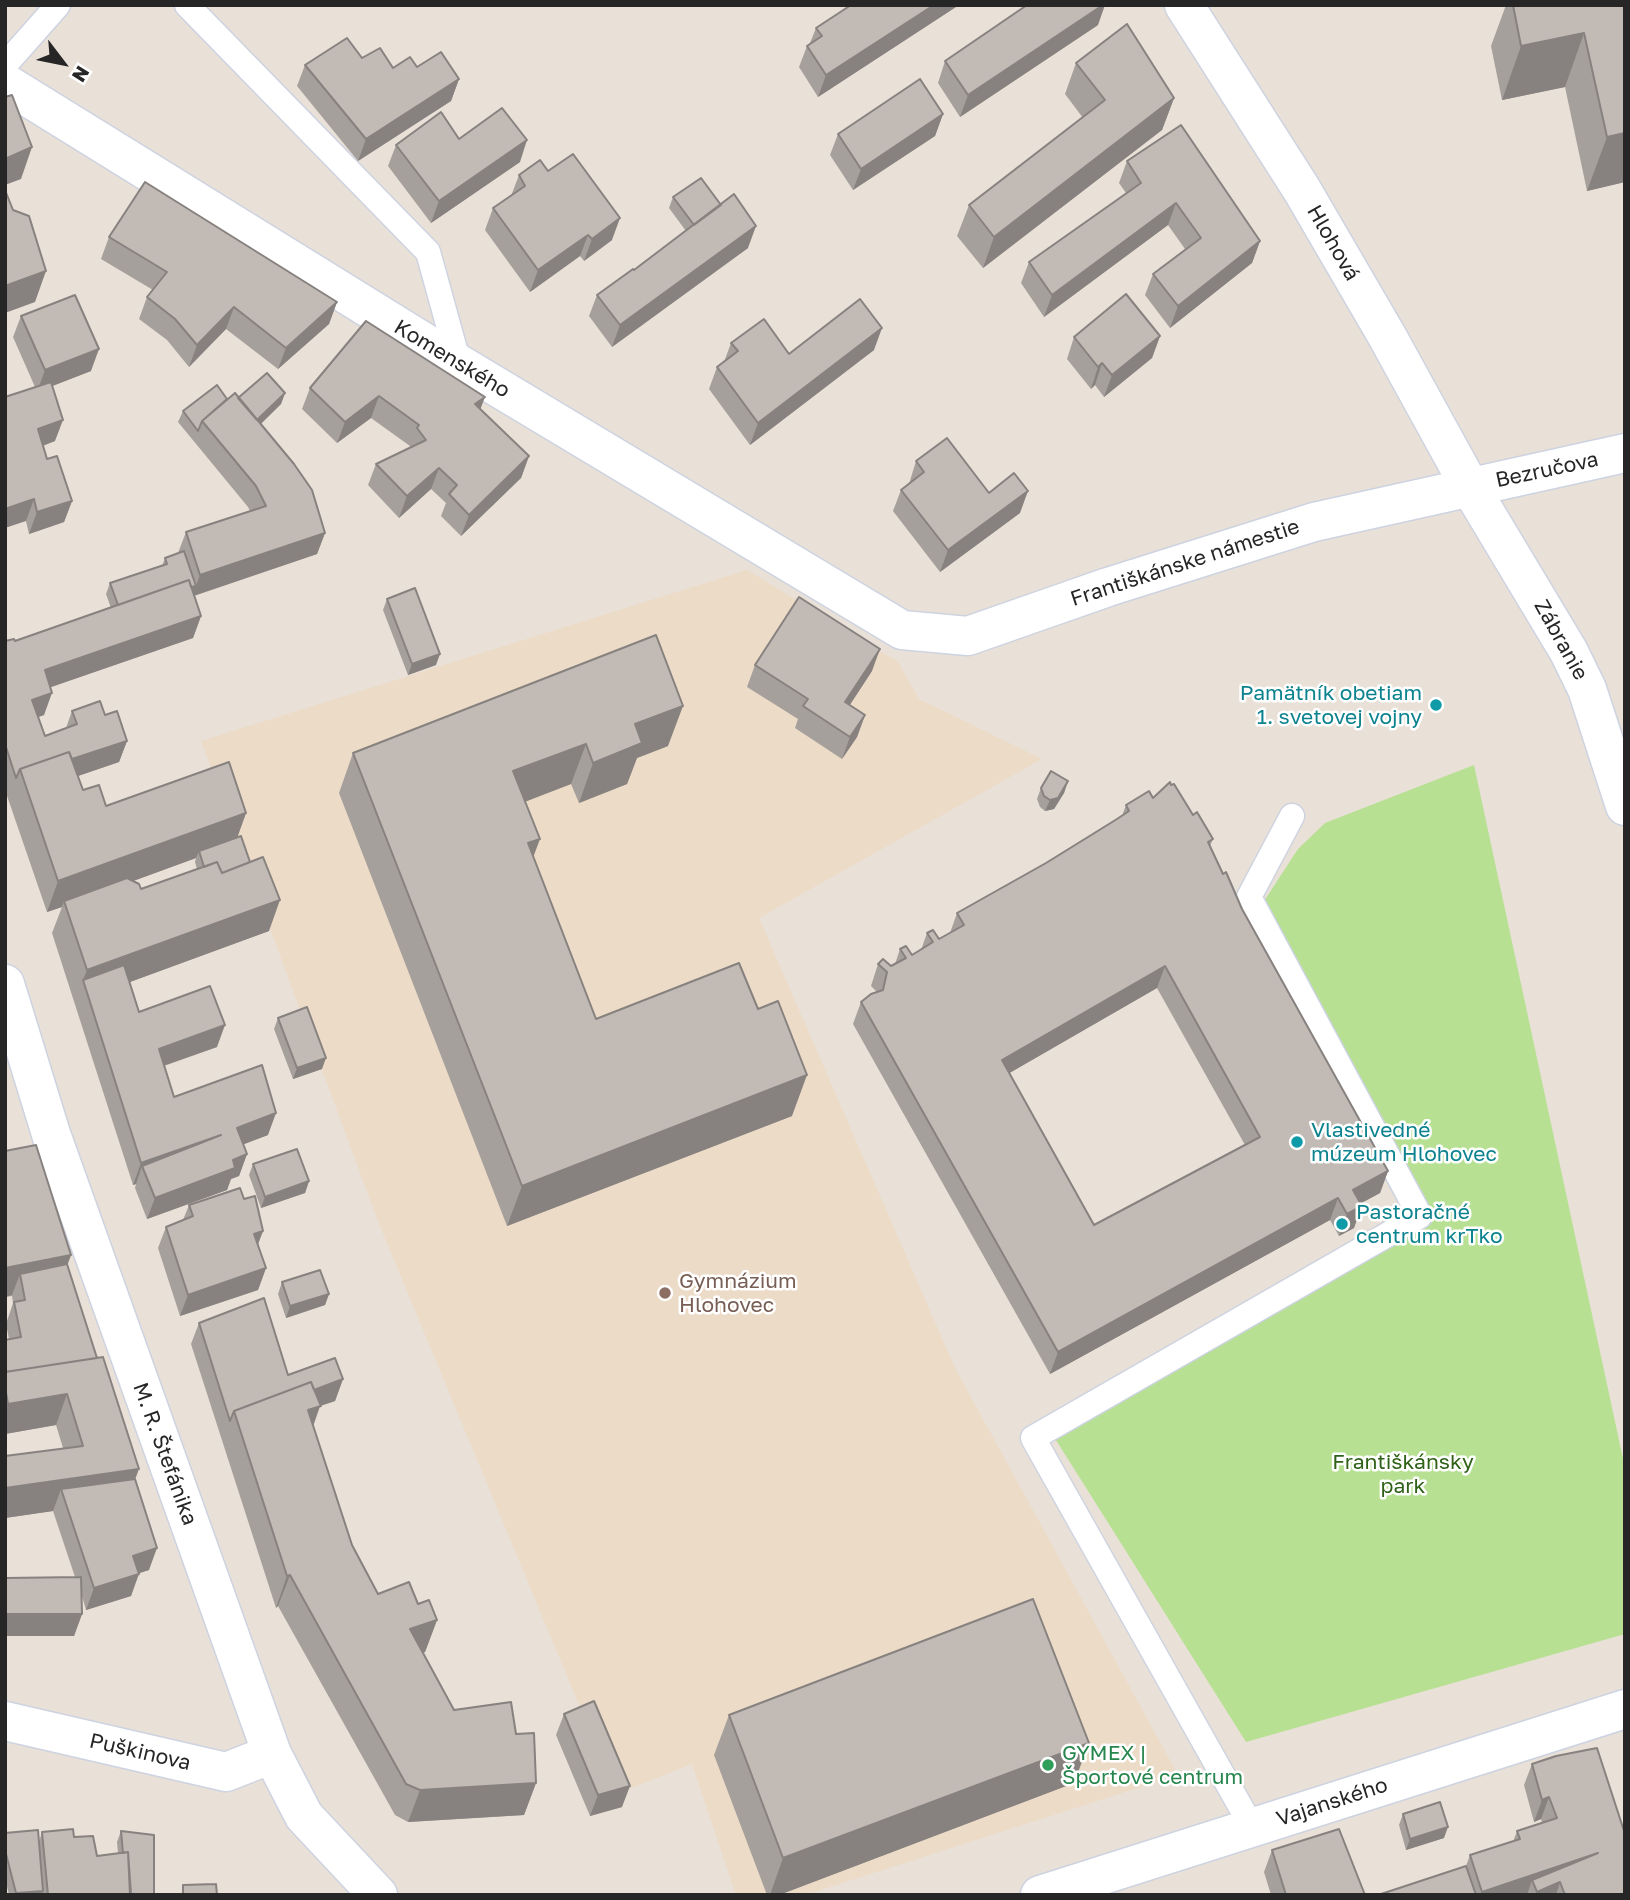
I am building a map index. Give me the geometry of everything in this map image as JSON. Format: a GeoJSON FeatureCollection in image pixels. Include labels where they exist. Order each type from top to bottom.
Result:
{"type":"FeatureCollection","features":[{"type":"Feature","properties":{"kind":"street","name":"Hlohová"},"geometry":{"type":"LineString","coordinates":[[1184,5],[1302,190],[1387,336],[1470,487]]}},
{"type":"Feature","properties":{"kind":"street","name":"Komenského"},"geometry":{"type":"LineString","coordinates":[[5,83],[459,364],[902,629]]}},
{"type":"Feature","properties":{"kind":"street","name":"Bezručova"},"geometry":{"type":"LineString","coordinates":[[1470,487],[1625,453]]}},
{"type":"Feature","properties":{"kind":"street","name":"Františkánske námestie"},"geometry":{"type":"LineString","coordinates":[[902,629],[968,636],[1108,587],[1314,522],[1470,487]]}},
{"type":"Feature","properties":{"kind":"street","name":"Zábranie"},"geometry":{"type":"LineString","coordinates":[[1470,487],[1569,652],[1587,689],[1625,806]]}},
{"type":"Feature","properties":{"kind":"street","name":"M. R. Štefánika"},"geometry":{"type":"LineString","coordinates":[[5,984],[51,1134],[272,1754],[304,1816],[378,1895]]}},
{"type":"Feature","properties":{"kind":"street","name":"Vajanského"},"geometry":{"type":"LineString","coordinates":[[1040,1895],[1625,1709]]}},
{"type":"Feature","properties":{"kind":"street","name":"Puškinova"},"geometry":{"type":"LineString","coordinates":[[5,1721],[226,1772],[272,1754]]}},
{"type":"Feature","properties":{"kind":"lane"},"geometry":{"type":"LineString","coordinates":[[5,65],[58,5]]}},
{"type":"Feature","properties":{"kind":"lane"},"geometry":{"type":"LineString","coordinates":[[187,5],[428,252],[459,364]]}},
{"type":"Feature","properties":{"kind":"lane"},"geometry":{"type":"LineString","coordinates":[[1252,1827],[1033,1438],[1420,1216],[1249,897],[1292,816]]}},
{"type":"Feature","properties":{"kind":"shaded area","name":"Gymnázium Hlohovec"},"geometry":{"type":"Polygon","coordinates":[[[747,570],[898,662],[919,699],[1042,759],[759,918],[955,1368],[1178,1775],[805,1895],[736,1895],[692,1764],[616,1794],[377,1219],[201,741],[747,570]]]}},
{"type":"Feature","properties":{"kind":"green space","name":"Františkánsky park"},"geometry":{"type":"Polygon","coordinates":[[[1474,765],[1625,1468],[1625,1634],[1246,1742],[1049,1429],[1420,1216],[1257,912],[1298,849],[1325,823],[1474,765]]]}},
{"type":"Feature","properties":{"kind":"building"},"geometry":{"type":"Polygon","coordinates":[[[851,5],[934,5],[826,75],[807,46],[822,36],[816,28],[851,5]]]}},
{"type":"Feature","properties":{"kind":"building"},"geometry":{"type":"Polygon","coordinates":[[[1027,5],[1103,5],[968,95],[945,61],[1027,5]]]}},
{"type":"Feature","properties":{"kind":"building"},"geometry":{"type":"Polygon","coordinates":[[[1513,5],[1625,5],[1625,133],[1607,137],[1584,33],[1521,46],[1513,5]]]}},
{"type":"Feature","properties":{"kind":"building"},"geometry":{"type":"Polygon","coordinates":[[[1127,24],[1174,98],[994,237],[969,205],[1105,100],[1076,63],[1127,24]]]}},
{"type":"Feature","properties":{"kind":"building"},"geometry":{"type":"Polygon","coordinates":[[[347,38],[362,58],[380,48],[393,68],[410,57],[417,67],[441,52],[459,79],[366,139],[305,65],[347,38]]]}},
{"type":"Feature","properties":{"kind":"building"},"geometry":{"type":"Polygon","coordinates":[[[920,79],[943,114],[861,169],[838,134],[920,79]]]}},
{"type":"Feature","properties":{"kind":"building"},"geometry":{"type":"Polygon","coordinates":[[[12,95],[32,147],[5,159],[5,97],[12,95]]]}},
{"type":"Feature","properties":{"kind":"building"},"geometry":{"type":"Polygon","coordinates":[[[502,108],[527,140],[439,201],[396,145],[441,112],[459,139],[502,108]]]}},
{"type":"Feature","properties":{"kind":"building"},"geometry":{"type":"Polygon","coordinates":[[[1181,125],[1260,241],[1178,306],[1153,274],[1201,238],[1176,203],[1052,295],[1029,262],[1141,183],[1127,161],[1181,125]]]}},
{"type":"Feature","properties":{"kind":"building"},"geometry":{"type":"Polygon","coordinates":[[[573,154],[620,218],[592,239],[588,235],[538,270],[493,208],[525,186],[519,175],[540,160],[548,171],[573,154]]]}},
{"type":"Feature","properties":{"kind":"building"},"geometry":{"type":"Polygon","coordinates":[[[701,178],[721,205],[694,225],[673,197],[701,178]]]}},
{"type":"Feature","properties":{"kind":"building"},"geometry":{"type":"Polygon","coordinates":[[[145,182],[337,302],[286,348],[234,307],[197,345],[175,319],[147,297],[167,272],[109,237],[145,182]]]}},
{"type":"Feature","properties":{"kind":"building"},"geometry":{"type":"Polygon","coordinates":[[[5,190],[13,210],[29,216],[46,271],[5,286],[5,190]]]}},
{"type":"Feature","properties":{"kind":"building"},"geometry":{"type":"Polygon","coordinates":[[[734,194],[756,226],[620,325],[597,295],[734,194]]]}},
{"type":"Feature","properties":{"kind":"building"},"geometry":{"type":"Polygon","coordinates":[[[1126,294],[1160,336],[1112,375],[1102,363],[1098,367],[1074,337],[1126,294]]]}},
{"type":"Feature","properties":{"kind":"building"},"geometry":{"type":"Polygon","coordinates":[[[75,295],[99,349],[45,370],[21,316],[75,295]]]}},
{"type":"Feature","properties":{"kind":"building"},"geometry":{"type":"Polygon","coordinates":[[[860,299],[882,328],[758,423],[717,367],[738,351],[731,343],[764,319],[789,354],[860,299]]]}},
{"type":"Feature","properties":{"kind":"building"},"geometry":{"type":"Polygon","coordinates":[[[366,321],[485,397],[475,404],[529,456],[469,515],[449,494],[457,485],[439,468],[407,496],[376,464],[426,440],[417,428],[419,425],[379,396],[345,422],[310,388],[366,321]]]}},
{"type":"Feature","properties":{"kind":"building"},"geometry":{"type":"Polygon","coordinates":[[[267,373],[285,393],[257,420],[238,398],[267,373]]]}},
{"type":"Feature","properties":{"kind":"building"},"geometry":{"type":"Polygon","coordinates":[[[51,382],[63,420],[38,429],[47,459],[57,456],[72,501],[37,512],[34,499],[5,509],[5,397],[51,382]]]}},
{"type":"Feature","properties":{"kind":"building"},"geometry":{"type":"Polygon","coordinates":[[[217,385],[227,399],[202,421],[198,431],[183,411],[217,385]]]}},
{"type":"Feature","properties":{"kind":"building"},"geometry":{"type":"Polygon","coordinates":[[[235,393],[312,490],[325,533],[200,575],[186,532],[266,506],[256,486],[202,421],[235,393]]]}},
{"type":"Feature","properties":{"kind":"building"},"geometry":{"type":"Polygon","coordinates":[[[947,438],[989,493],[1014,473],[1028,491],[948,550],[901,490],[924,472],[916,461],[947,438]]]}},
{"type":"Feature","properties":{"kind":"building"},"geometry":{"type":"Polygon","coordinates":[[[184,551],[196,586],[191,587],[189,580],[118,605],[110,583],[167,564],[165,558],[184,551]]]}},
{"type":"Feature","properties":{"kind":"building"},"geometry":{"type":"Polygon","coordinates":[[[189,580],[201,616],[45,670],[52,693],[32,700],[45,736],[77,724],[72,711],[100,701],[105,715],[117,711],[127,741],[72,759],[69,752],[20,769],[16,778],[5,744],[5,641],[15,641],[189,580]]]}},
{"type":"Feature","properties":{"kind":"building"},"geometry":{"type":"Polygon","coordinates":[[[415,588],[440,654],[412,664],[387,599],[415,588]]]}},
{"type":"Feature","properties":{"kind":"building"},"geometry":{"type":"Polygon","coordinates":[[[799,597],[880,649],[845,702],[865,715],[850,737],[803,706],[808,699],[755,665],[799,597]]]}},
{"type":"Feature","properties":{"kind":"building"},"geometry":{"type":"Polygon","coordinates":[[[656,635],[683,706],[635,724],[642,743],[593,763],[586,744],[513,771],[540,839],[528,843],[596,1019],[739,963],[758,1009],[778,1001],[807,1075],[522,1186],[353,753],[656,635]]]}},
{"type":"Feature","properties":{"kind":"building"},"geometry":{"type":"Polygon","coordinates":[[[69,752],[83,790],[99,785],[106,806],[229,762],[246,813],[58,881],[20,769],[69,752]]]}},
{"type":"Feature","properties":{"kind":"building"},"geometry":{"type":"Polygon","coordinates":[[[1051,771],[1068,781],[1058,798],[1050,800],[1044,796],[1041,788],[1051,771]]]}},
{"type":"Feature","properties":{"kind":"building"},"geometry":{"type":"Polygon","coordinates":[[[1170,782],[1171,785],[1174,784],[1193,815],[1197,812],[1213,839],[1208,842],[1223,874],[1226,872],[1242,909],[1388,1171],[1353,1190],[1362,1206],[1347,1214],[1338,1198],[1058,1352],[861,1002],[871,994],[883,990],[887,972],[878,964],[883,959],[891,966],[906,958],[900,949],[906,946],[912,955],[933,942],[927,933],[933,930],[939,939],[964,925],[957,913],[1117,819],[1129,811],[1126,805],[1149,791],[1153,798],[1170,782]],[[1165,966],[1002,1060],[1094,1225],[1260,1137],[1165,966]]]}},
{"type":"Feature","properties":{"kind":"building"},"geometry":{"type":"Polygon","coordinates":[[[241,836],[250,862],[222,873],[217,862],[204,867],[199,851],[241,836]]]}},
{"type":"Feature","properties":{"kind":"building"},"geometry":{"type":"Polygon","coordinates":[[[263,857],[280,900],[87,970],[64,901],[127,878],[139,884],[141,889],[217,862],[222,873],[263,857]]]}},
{"type":"Feature","properties":{"kind":"building"},"geometry":{"type":"Polygon","coordinates":[[[124,965],[139,1012],[210,986],[225,1025],[159,1049],[174,1097],[262,1065],[276,1113],[237,1128],[247,1154],[233,1160],[235,1168],[155,1198],[142,1166],[221,1135],[141,1163],[83,980],[124,965]]]}},
{"type":"Feature","properties":{"kind":"building"},"geometry":{"type":"Polygon","coordinates":[[[307,1007],[326,1058],[297,1068],[278,1018],[307,1007]]]}},
{"type":"Feature","properties":{"kind":"building"},"geometry":{"type":"Polygon","coordinates":[[[36,1145],[71,1255],[5,1268],[5,1151],[36,1145]]]}},
{"type":"Feature","properties":{"kind":"building"},"geometry":{"type":"Polygon","coordinates":[[[297,1149],[309,1181],[265,1197],[253,1164],[297,1149]]]}},
{"type":"Feature","properties":{"kind":"building"},"geometry":{"type":"Polygon","coordinates":[[[240,1188],[244,1199],[255,1196],[263,1231],[254,1234],[266,1268],[188,1295],[166,1227],[193,1216],[189,1205],[240,1188]]]}},
{"type":"Feature","properties":{"kind":"building"},"geometry":{"type":"Polygon","coordinates":[[[67,1264],[97,1358],[5,1372],[5,1340],[21,1337],[14,1302],[25,1300],[20,1274],[67,1264]]]}},
{"type":"Feature","properties":{"kind":"building"},"geometry":{"type":"Polygon","coordinates":[[[320,1270],[329,1294],[290,1306],[282,1282],[320,1270]]]}},
{"type":"Feature","properties":{"kind":"building"},"geometry":{"type":"Polygon","coordinates":[[[264,1298],[288,1375],[335,1358],[343,1379],[314,1390],[311,1382],[234,1411],[230,1421],[199,1323],[264,1298]]]}},
{"type":"Feature","properties":{"kind":"building"},"geometry":{"type":"Polygon","coordinates":[[[103,1357],[139,1469],[5,1488],[5,1456],[83,1446],[67,1394],[8,1404],[5,1372],[103,1357]]]}},
{"type":"Feature","properties":{"kind":"building"},"geometry":{"type":"Polygon","coordinates":[[[311,1382],[321,1406],[308,1410],[352,1545],[378,1594],[409,1582],[418,1604],[429,1600],[437,1620],[410,1629],[454,1710],[511,1702],[516,1734],[534,1733],[536,1783],[420,1790],[406,1784],[290,1575],[287,1576],[234,1411],[311,1382]]]}},
{"type":"Feature","properties":{"kind":"building"},"geometry":{"type":"Polygon","coordinates":[[[135,1479],[157,1548],[133,1556],[139,1574],[94,1588],[61,1489],[135,1479]]]}},
{"type":"Feature","properties":{"kind":"building"},"geometry":{"type":"Polygon","coordinates":[[[81,1577],[82,1614],[5,1614],[5,1578],[81,1577]]]}},
{"type":"Feature","properties":{"kind":"building"},"geometry":{"type":"Polygon","coordinates":[[[1033,1599],[1089,1743],[783,1858],[729,1715],[1033,1599]]]}},
{"type":"Feature","properties":{"kind":"building"},"geometry":{"type":"Polygon","coordinates":[[[594,1701],[630,1786],[598,1795],[564,1714],[594,1701]]]}},
{"type":"Feature","properties":{"kind":"building"},"geometry":{"type":"Polygon","coordinates":[[[1597,1748],[1625,1834],[1625,1895],[1565,1895],[1560,1882],[1537,1892],[1532,1880],[1598,1853],[1482,1892],[1470,1855],[1520,1839],[1517,1831],[1557,1818],[1549,1797],[1542,1800],[1532,1764],[1597,1748]]]}},
{"type":"Feature","properties":{"kind":"building"},"geometry":{"type":"Polygon","coordinates":[[[1440,1802],[1448,1827],[1410,1839],[1403,1814],[1440,1802]]]}},
{"type":"Feature","properties":{"kind":"building"},"geometry":{"type":"Polygon","coordinates":[[[73,1829],[74,1837],[93,1836],[97,1856],[128,1852],[131,1894],[48,1895],[42,1832],[73,1829]]]}},
{"type":"Feature","properties":{"kind":"building"},"geometry":{"type":"Polygon","coordinates":[[[1339,1829],[1365,1895],[1286,1895],[1272,1850],[1339,1829]]]}},
{"type":"Feature","properties":{"kind":"building"},"geometry":{"type":"Polygon","coordinates":[[[38,1830],[43,1891],[16,1893],[5,1850],[5,1833],[38,1830]]]}},
{"type":"Feature","properties":{"kind":"building"},"geometry":{"type":"Polygon","coordinates":[[[121,1831],[154,1835],[154,1895],[130,1895],[128,1852],[123,1853],[121,1831]]]}},
{"type":"Feature","properties":{"kind":"building"},"geometry":{"type":"Polygon","coordinates":[[[1466,1866],[1476,1895],[1378,1895],[1466,1866]]]}},
{"type":"Feature","properties":{"kind":"building"},"geometry":{"type":"Polygon","coordinates":[[[216,1884],[217,1895],[183,1895],[183,1885],[216,1884]]]}},
{"type":"Feature","properties":{"kind":"place","name":"Pamätník obetiam 1. svetovej vojny"},"geometry":{"type":"Point","coordinates":[1436,705]}},
{"type":"Feature","properties":{"kind":"place","name":"Vlastivedné múzeum Hlohovec"},"geometry":{"type":"Point","coordinates":[1297,1142]}},
{"type":"Feature","properties":{"kind":"place","name":"Pastoračné centrum krTko"},"geometry":{"type":"Point","coordinates":[1342,1224]}},
{"type":"Feature","properties":{"kind":"place","name":"Gymnázium Hlohovec"},"geometry":{"type":"Point","coordinates":[665,1293]}},
{"type":"Feature","properties":{"kind":"place","name":"GYMEX | Športové centrum"},"geometry":{"type":"Point","coordinates":[1048,1765]}}]}
